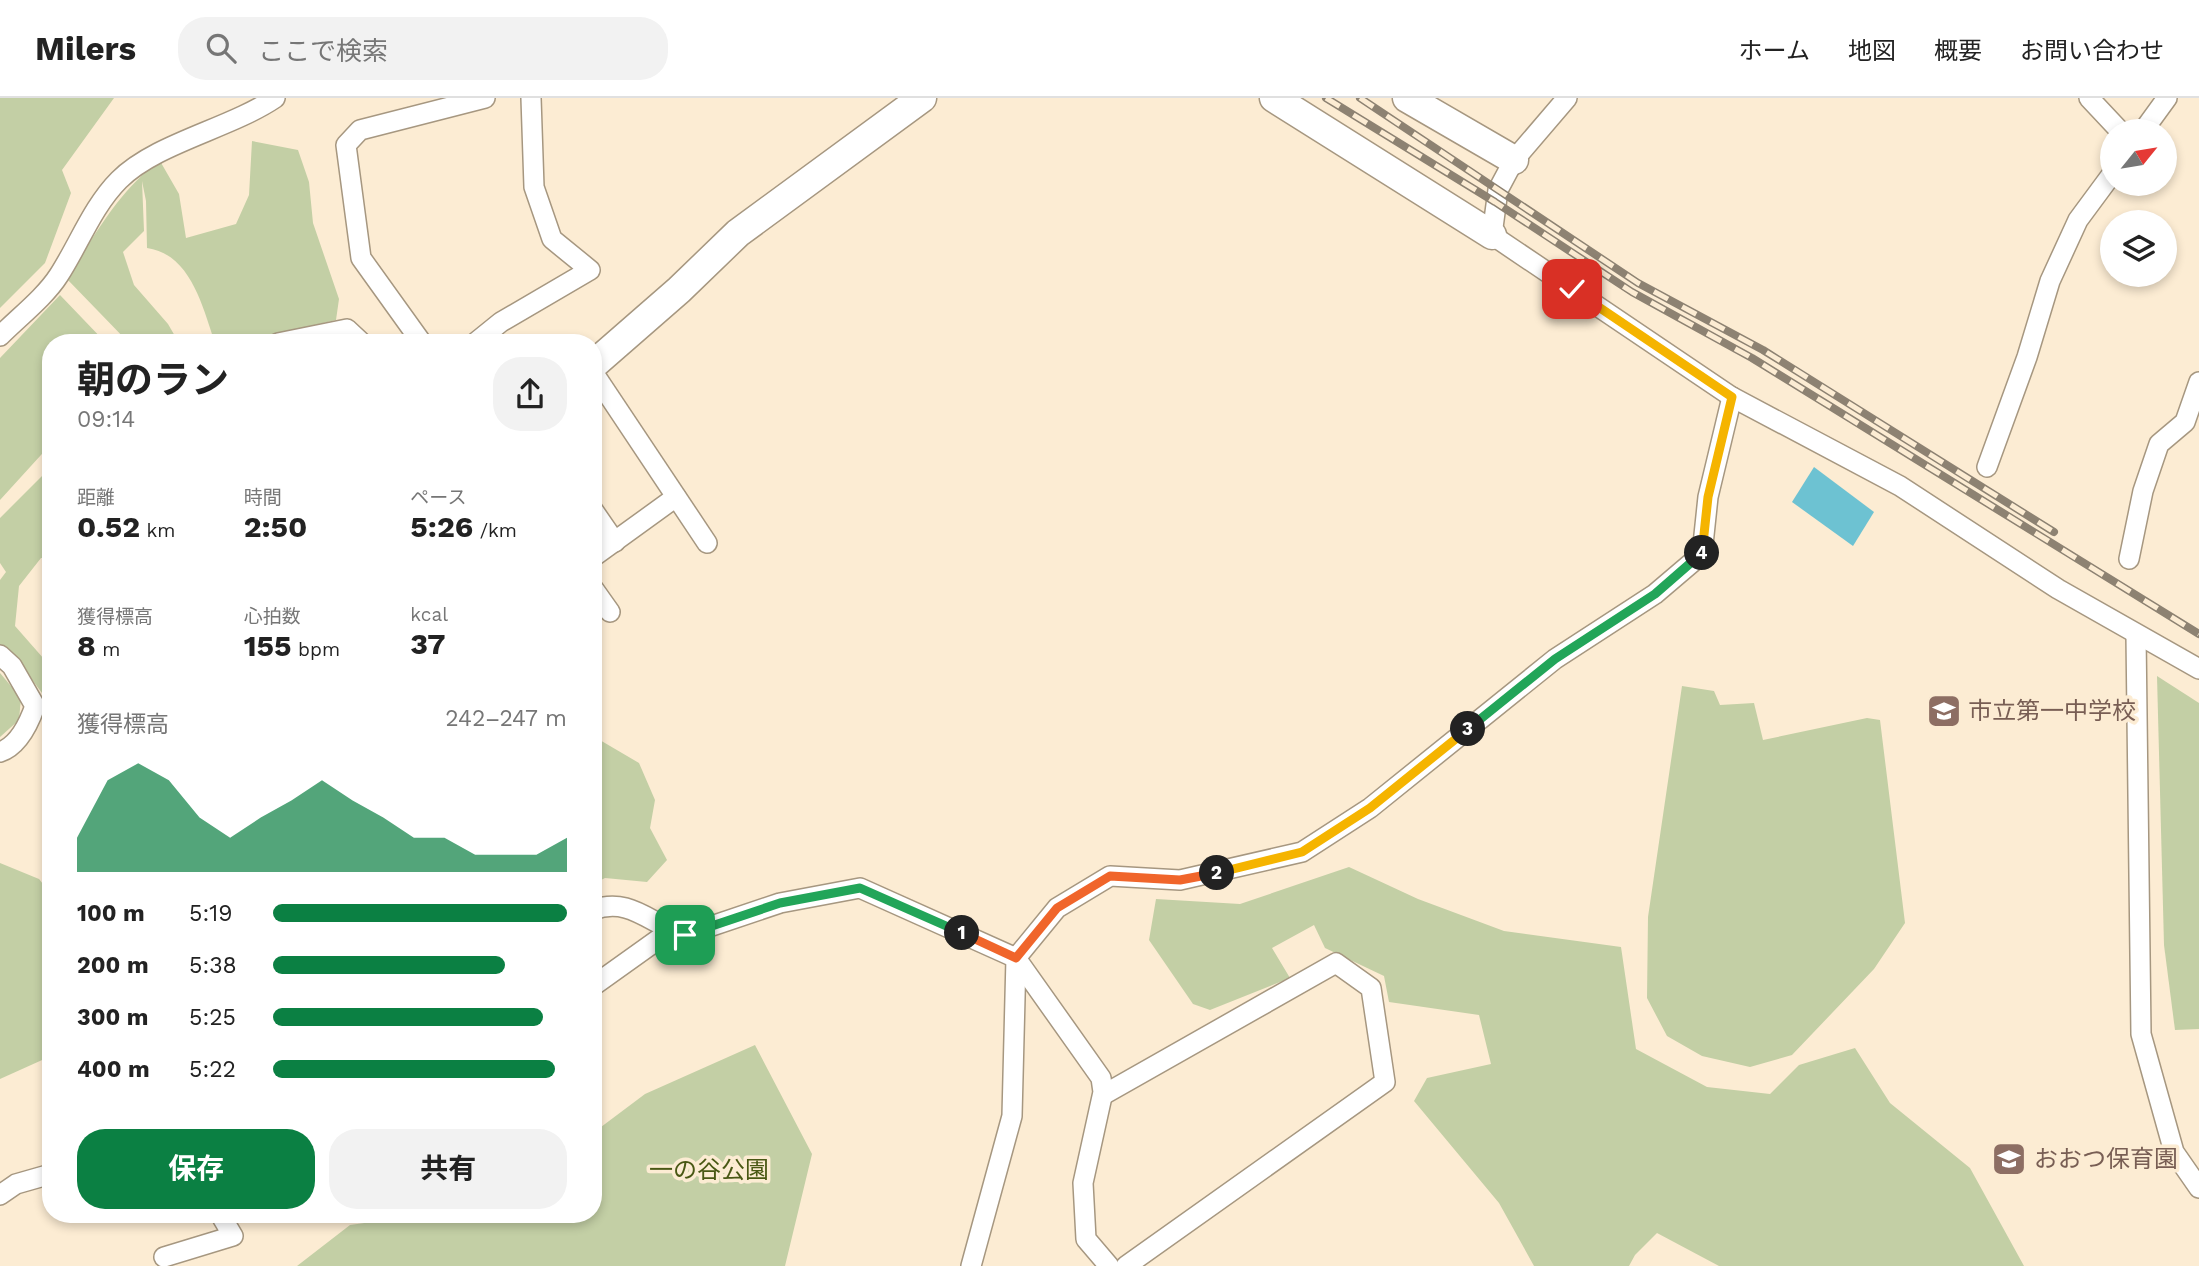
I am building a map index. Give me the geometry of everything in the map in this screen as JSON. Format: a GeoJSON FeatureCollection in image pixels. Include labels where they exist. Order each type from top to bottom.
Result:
{"type":"FeatureCollection","features":[{"type":"Feature","properties":{"kind":"street"},"geometry":{"type":"LineString","coordinates":[[0,337],[57,277],[94,213],[119,179],[150,158],[245,117],[275,98]]}},
{"type":"Feature","properties":{"kind":"street"},"geometry":{"type":"LineString","coordinates":[[416,334],[361,258],[346,145],[360,130],[485,98]]}},
{"type":"Feature","properties":{"kind":"street"},"geometry":{"type":"LineString","coordinates":[[486,334],[501,321],[590,270],[552,239],[534,187],[531,98]]}},
{"type":"Feature","properties":{"kind":"street"},"geometry":{"type":"LineString","coordinates":[[602,357],[738,233],[922,98]]}},
{"type":"Feature","properties":{"kind":"street"},"geometry":{"type":"LineString","coordinates":[[1274,98],[1492,235],[1732,397],[1900,486],[2057,589],[2199,669]]}},
{"type":"Feature","properties":{"kind":"street"},"geometry":{"type":"LineString","coordinates":[[1407,98],[1514,160]]}},
{"type":"Feature","properties":{"kind":"street"},"geometry":{"type":"LineString","coordinates":[[1492,235],[1498,190],[1514,160],[1567,98]]}},
{"type":"Feature","properties":{"kind":"street"},"geometry":{"type":"LineString","coordinates":[[2089,98],[2109,119]]}},
{"type":"Feature","properties":{"kind":"street"},"geometry":{"type":"LineString","coordinates":[[2152,119],[2167,98]]}},
{"type":"Feature","properties":{"kind":"street"},"geometry":{"type":"LineString","coordinates":[[1987,467],[2027,357],[2050,281],[2078,220],[2100,190]]}},
{"type":"Feature","properties":{"kind":"street"},"geometry":{"type":"LineString","coordinates":[[323,334],[348,329],[353,334]]}},
{"type":"Feature","properties":{"kind":"street"},"geometry":{"type":"LineString","coordinates":[[2129,559],[2143,491],[2159,444],[2185,422],[2199,382]]}},
{"type":"Feature","properties":{"kind":"street"},"geometry":{"type":"LineString","coordinates":[[602,386],[707,543]]}},
{"type":"Feature","properties":{"kind":"street"},"geometry":{"type":"LineString","coordinates":[[971,1266],[1012,1116],[1016,958],[1057,908],[1110,876],[1180,880],[1302,852],[1370,808],[1555,659],[1655,594],[1702,554],[1708,497],[1732,397]]}},
{"type":"Feature","properties":{"kind":"street"},"geometry":{"type":"LineString","coordinates":[[602,551],[676,497]]}},
{"type":"Feature","properties":{"kind":"street"},"geometry":{"type":"LineString","coordinates":[[602,523],[615,542]]}},
{"type":"Feature","properties":{"kind":"street"},"geometry":{"type":"LineString","coordinates":[[602,601],[610,612]]}},
{"type":"Feature","properties":{"kind":"street"},"geometry":{"type":"LineString","coordinates":[[2136,635],[2141,1034],[2174,1152],[2199,1188]]}},
{"type":"Feature","properties":{"kind":"street"},"geometry":{"type":"LineString","coordinates":[[0,656],[12,666],[35,706],[28,724],[7,750],[0,752]]}},
{"type":"Feature","properties":{"kind":"street"},"geometry":{"type":"LineString","coordinates":[[602,909],[627,906],[670,931],[685,935],[780,903],[860,888],[1016,958],[1101,1078],[1102,1095],[1083,1182],[1086,1239],[1109,1266]]}},
{"type":"Feature","properties":{"kind":"street"},"geometry":{"type":"LineString","coordinates":[[602,980],[670,931]]}},
{"type":"Feature","properties":{"kind":"street"},"geometry":{"type":"LineString","coordinates":[[1102,1095],[1336,963],[1371,988],[1385,1082],[1125,1266]]}},
{"type":"Feature","properties":{"kind":"street"},"geometry":{"type":"LineString","coordinates":[[0,1195],[16,1184],[42,1177]]}},
{"type":"Feature","properties":{"kind":"street"},"geometry":{"type":"LineString","coordinates":[[163,1257],[233,1236],[225,1223]]}},
{"type":"Feature","properties":{"kind":"green space"},"geometry":{"type":"Polygon","coordinates":[[[0,98],[114,98],[62,170],[71,193],[45,263],[0,308],[0,98]]]}},
{"type":"Feature","properties":{"kind":"green space"},"geometry":{"type":"Polygon","coordinates":[[[252,141],[298,150],[309,182],[313,223],[339,299],[336,320],[276,334],[212,334],[200,299],[185,271],[162,252],[147,248],[146,201],[142,181],[144,231],[123,252],[134,285],[174,334],[120,334],[66,278],[132,185],[160,161],[179,194],[186,238],[236,224],[249,195],[252,141]]]}},
{"type":"Feature","properties":{"kind":"green space"},"geometry":{"type":"Polygon","coordinates":[[[60,295],[97,334],[42,334],[42,454],[0,500],[0,358],[60,295]]]}},
{"type":"Feature","properties":{"kind":"green space"},"geometry":{"type":"Polygon","coordinates":[[[42,476],[42,558],[19,586],[15,626],[42,657],[42,693],[18,661],[0,646],[0,580],[6,572],[0,563],[0,518],[42,476]]]}},
{"type":"Feature","properties":{"kind":"green space"},"geometry":{"type":"Polygon","coordinates":[[[0,673],[21,698],[19,720],[0,737],[0,673]]]}},
{"type":"Feature","properties":{"kind":"green space"},"geometry":{"type":"Polygon","coordinates":[[[2157,676],[2199,703],[2199,1029],[2175,1030],[2164,945],[2157,676]]]}},
{"type":"Feature","properties":{"kind":"green space"},"geometry":{"type":"Polygon","coordinates":[[[1682,686],[1714,691],[1720,705],[1754,703],[1763,740],[1867,718],[1880,720],[1905,923],[1874,969],[1792,1055],[1750,1067],[1702,1056],[1667,1036],[1647,998],[1648,917],[1682,686]]]}},
{"type":"Feature","properties":{"kind":"green space"},"geometry":{"type":"Polygon","coordinates":[[[602,741],[639,763],[655,800],[650,828],[667,860],[647,882],[602,880],[602,741]]]}},
{"type":"Feature","properties":{"kind":"green space"},"geometry":{"type":"Polygon","coordinates":[[[0,863],[39,879],[42,883],[42,1060],[0,1079],[0,863]]]}},
{"type":"Feature","properties":{"kind":"green space"},"geometry":{"type":"Polygon","coordinates":[[[1349,867],[1418,899],[1504,931],[1621,947],[1636,1049],[1707,1087],[1770,1094],[1799,1065],[1855,1048],[1890,1103],[1970,1168],[2024,1266],[1719,1266],[1657,1233],[1635,1255],[1629,1266],[1534,1266],[1499,1203],[1414,1101],[1427,1078],[1491,1064],[1479,1015],[1389,1002],[1384,976],[1325,948],[1314,925],[1272,948],[1290,978],[1210,1010],[1193,1004],[1149,940],[1156,899],[1240,904],[1349,867]]]}},
{"type":"Feature","properties":{"kind":"green space","name":"一の谷公園"},"geometry":{"type":"Polygon","coordinates":[[[755,1045],[812,1154],[785,1266],[297,1266],[350,1225],[364,1223],[602,1223],[602,1126],[645,1094],[755,1045]]]}},
{"type":"Feature","properties":{"kind":"water"},"geometry":{"type":"Polygon","coordinates":[[[1814,467],[1874,512],[1853,546],[1792,502],[1814,467]]]}},
{"type":"Feature","properties":{"kind":"railway"},"geometry":{"type":"LineString","coordinates":[[1326,98],[1495,202],[1632,292],[1752,358],[2199,634]]}},
{"type":"Feature","properties":{"kind":"railway"},"geometry":{"type":"LineString","coordinates":[[1360,98],[1638,283],[1763,350],[2054,532]]}},
{"type":"Feature","properties":{"kind":"place","name":"市立第一中学校"},"geometry":{"type":"Point","coordinates":[1944,711]}},
{"type":"Feature","properties":{"kind":"place","name":"おおつ保育園"},"geometry":{"type":"Point","coordinates":[2009,1159]}},
{"type":"Feature","properties":{"kind":"route"},"geometry":{"type":"LineString","coordinates":[[685,935],[780,903],[860,888],[1016,958],[1057,908],[1110,876],[1180,880],[1302,852],[1370,808],[1555,659],[1655,594],[1702,554],[1708,497],[1732,397],[1572,289]]}}]}
